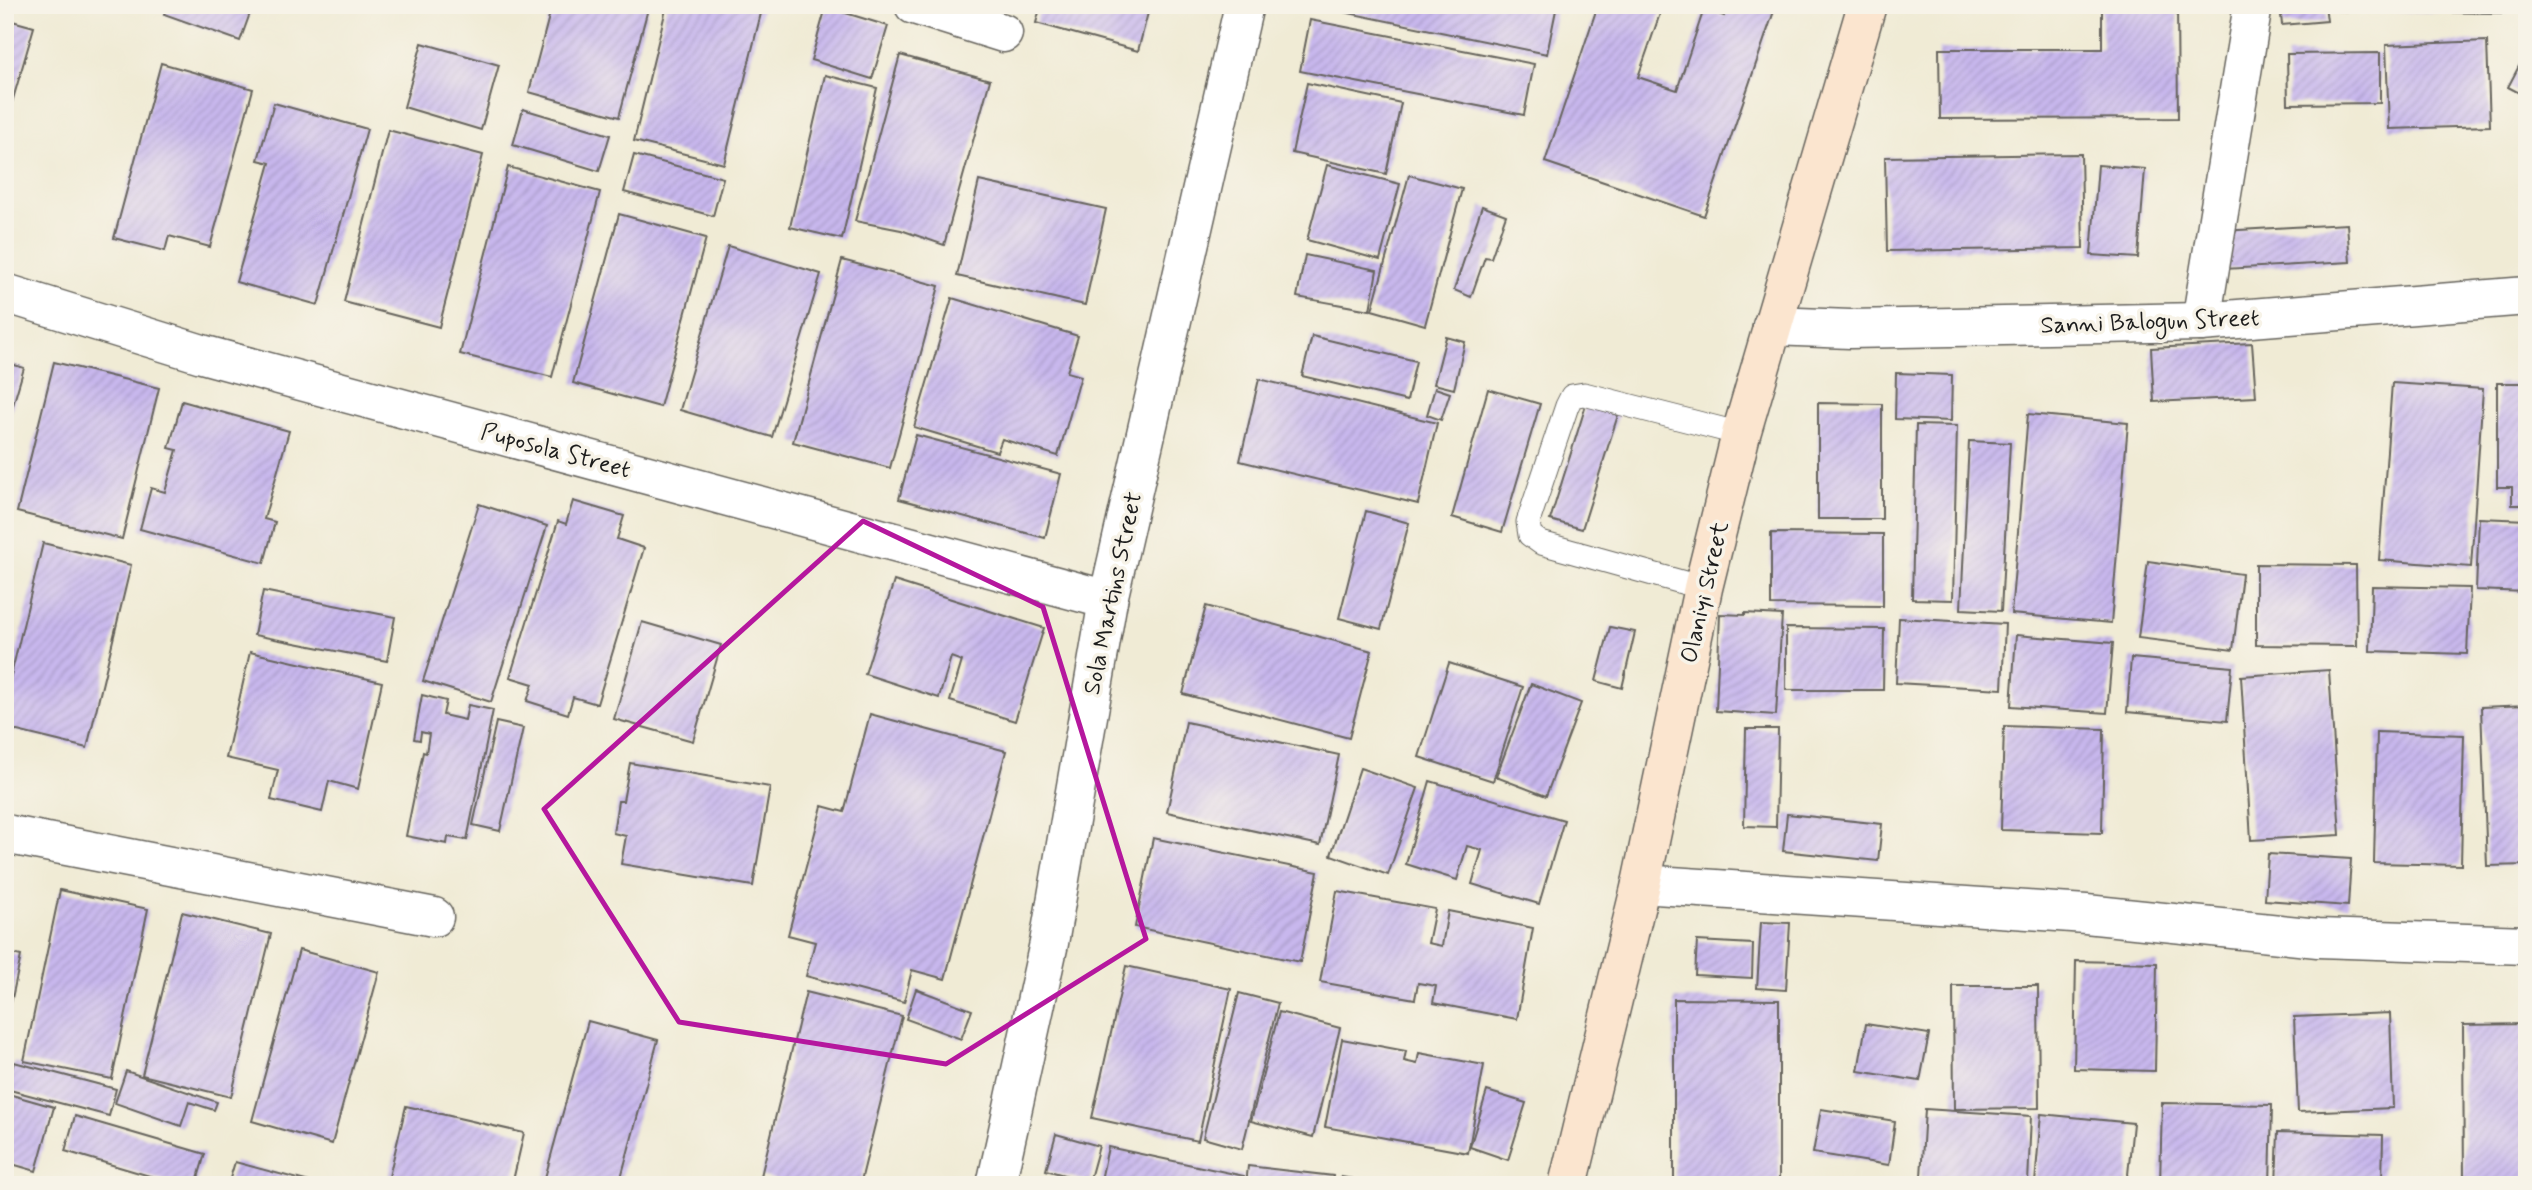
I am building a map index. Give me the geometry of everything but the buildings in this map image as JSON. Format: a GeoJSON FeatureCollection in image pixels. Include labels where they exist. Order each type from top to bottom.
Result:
{"type":"FeatureCollection","features":[{"type":"Feature","properties":{"kind":"street"},"geometry":{"type":"LineString","coordinates":[[914,5],[1003,33]]}},
{"type":"Feature","properties":{"kind":"street","name":"Sola Martins Street"},"geometry":{"type":"LineString","coordinates":[[996,1185],[1049,943],[1108,600],[1244,5]]}},
{"type":"Feature","properties":{"kind":"street","name":"Olaniyi Street"},"geometry":{"type":"LineString","coordinates":[[1568,1185],[1641,884],[1703,588],[1741,435],[1867,5]]}},
{"type":"Feature","properties":{"kind":"street"},"geometry":{"type":"LineString","coordinates":[[2202,322],[2253,5]]}},
{"type":"Feature","properties":{"kind":"street","name":"Puposola Street"},"geometry":{"type":"LineString","coordinates":[[5,293],[202,354],[1108,600]]}},
{"type":"Feature","properties":{"kind":"street","name":"Sanni Balogun Street"},"geometry":{"type":"LineString","coordinates":[[1772,326],[1850,329],[2202,322],[2527,296]]}},
{"type":"Feature","properties":{"kind":"street"},"geometry":{"type":"LineString","coordinates":[[5,834],[434,917]]}},
{"type":"Feature","properties":{"kind":"street"},"geometry":{"type":"LineString","coordinates":[[1641,884],[2086,914],[2318,938],[2527,945]]}},
{"type":"Feature","properties":{"kind":"lane"},"geometry":{"type":"LineString","coordinates":[[1703,588],[1542,543],[1530,535],[1528,522],[1572,396],[1584,394],[1741,435]]}},
{"type":"Feature","properties":{"kind":"highlighted area"},"geometry":{"type":"Polygon","coordinates":[[[863,521],[1043,607],[1146,939],[946,1064],[679,1022],[544,809],[863,521]]]}}]}
